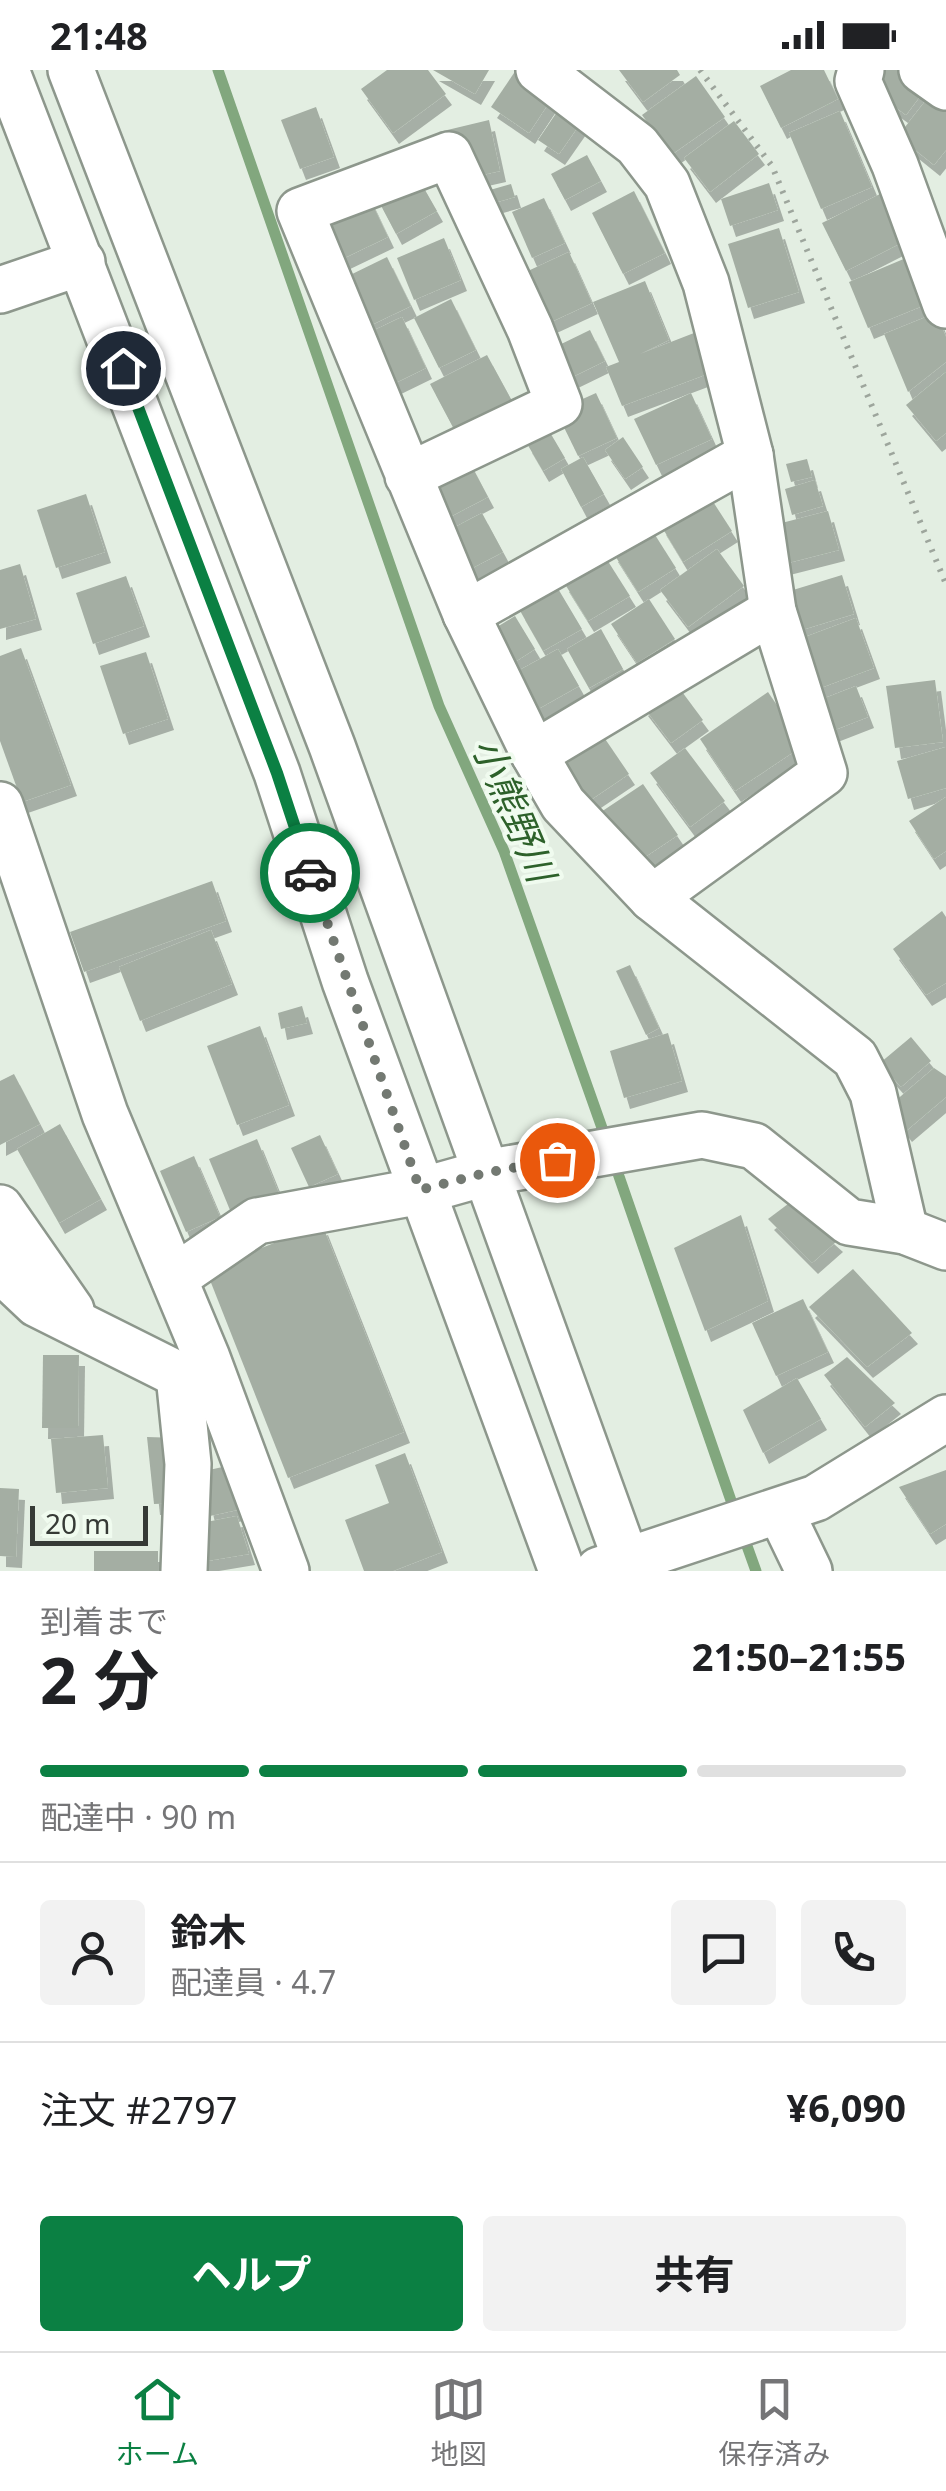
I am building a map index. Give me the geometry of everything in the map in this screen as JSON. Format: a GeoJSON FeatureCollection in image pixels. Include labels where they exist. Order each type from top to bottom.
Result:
{"type":"FeatureCollection","features":[{"type":"Feature","properties":{"kind":"street"},"geometry":{"type":"LineString","coordinates":[[6,70],[277,773],[345,981],[562,1571]]}},
{"type":"Feature","properties":{"kind":"street"},"geometry":{"type":"LineString","coordinates":[[71,70],[332,746],[485,1173],[618,1568],[708,1555],[780,1510],[816,1498],[946,1418]]}},
{"type":"Feature","properties":{"kind":"street"},"geometry":{"type":"LineString","coordinates":[[539,70],[637,146],[667,184],[706,283],[750,455],[773,611],[824,773],[652,898]]}},
{"type":"Feature","properties":{"kind":"street"},"geometry":{"type":"LineString","coordinates":[[861,70],[858,81],[895,165],[946,305]]}},
{"type":"Feature","properties":{"kind":"street"},"geometry":{"type":"LineString","coordinates":[[922,70],[946,87]]}},
{"type":"Feature","properties":{"kind":"street"},"geometry":{"type":"LineString","coordinates":[[408,476],[559,404],[530,330],[449,155],[300,211],[408,476],[466,614],[562,804],[652,898],[855,1058],[873,1093],[926,1239]]}},
{"type":"Feature","properties":{"kind":"street"},"geometry":{"type":"LineString","coordinates":[[0,290],[82,262]]}},
{"type":"Feature","properties":{"kind":"street"},"geometry":{"type":"LineString","coordinates":[[466,614],[750,455]]}},
{"type":"Feature","properties":{"kind":"street"},"geometry":{"type":"LineString","coordinates":[[534,754],[773,611]]}},
{"type":"Feature","properties":{"kind":"street"},"geometry":{"type":"LineString","coordinates":[[0,804],[105,1114],[174,1278],[193,1367],[286,1571]]}},
{"type":"Feature","properties":{"kind":"street"},"geometry":{"type":"LineString","coordinates":[[174,1278],[256,1221],[420,1190],[485,1173],[702,1134],[754,1146],[849,1222],[926,1239]]}},
{"type":"Feature","properties":{"kind":"street"},"geometry":{"type":"LineString","coordinates":[[0,1208],[80,1324]]}},
{"type":"Feature","properties":{"kind":"street"},"geometry":{"type":"LineString","coordinates":[[0,1269],[37,1304],[117,1346],[193,1367]]}},
{"type":"Feature","properties":{"kind":"street"},"geometry":{"type":"LineString","coordinates":[[184,1571],[193,1367]]}},
{"type":"Feature","properties":{"kind":"street"},"geometry":{"type":"LineString","coordinates":[[780,1510],[809,1571]]}},
{"type":"Feature","properties":{"kind":"path"},"geometry":{"type":"LineString","coordinates":[[700,70],[772,166],[946,584]]}},
{"type":"Feature","properties":{"kind":"building"},"geometry":{"type":"Polygon","coordinates":[[[387,70],[428,70],[446,94],[393,133],[361,89],[387,70]]]}},
{"type":"Feature","properties":{"kind":"building"},"geometry":{"type":"Polygon","coordinates":[[[433,70],[489,70],[475,94],[433,70]]]}},
{"type":"Feature","properties":{"kind":"building"},"geometry":{"type":"Polygon","coordinates":[[[516,70],[524,70],[556,92],[529,133],[491,107],[516,70]]]}},
{"type":"Feature","properties":{"kind":"building"},"geometry":{"type":"Polygon","coordinates":[[[619,70],[677,70],[680,75],[643,102],[619,70]]]}},
{"type":"Feature","properties":{"kind":"building"},"geometry":{"type":"Polygon","coordinates":[[[791,70],[824,70],[838,99],[781,128],[760,86],[791,70]]]}},
{"type":"Feature","properties":{"kind":"building"},"geometry":{"type":"Polygon","coordinates":[[[870,70],[903,70],[927,87],[906,115],[861,82],[870,70]]]}},
{"type":"Feature","properties":{"kind":"building"},"geometry":{"type":"Polygon","coordinates":[[[696,76],[725,117],[671,155],[642,115],[696,76]]]}},
{"type":"Feature","properties":{"kind":"building"},"geometry":{"type":"Polygon","coordinates":[[[930,95],[946,107],[946,150],[934,165],[898,136],[930,95]]]}},
{"type":"Feature","properties":{"kind":"building"},"geometry":{"type":"Polygon","coordinates":[[[561,106],[582,121],[559,154],[538,140],[561,106]]]}},
{"type":"Feature","properties":{"kind":"building"},"geometry":{"type":"Polygon","coordinates":[[[316,107],[334,157],[300,169],[281,120],[316,107]]]}},
{"type":"Feature","properties":{"kind":"building"},"geometry":{"type":"Polygon","coordinates":[[[840,111],[872,187],[821,209],[789,133],[840,111]]]}},
{"type":"Feature","properties":{"kind":"building"},"geometry":{"type":"Polygon","coordinates":[[[489,120],[500,171],[451,182],[439,132],[489,120]]]}},
{"type":"Feature","properties":{"kind":"building"},"geometry":{"type":"Polygon","coordinates":[[[734,121],[759,154],[710,192],[684,158],[734,121]]]}},
{"type":"Feature","properties":{"kind":"building"},"geometry":{"type":"Polygon","coordinates":[[[587,155],[601,181],[565,200],[551,174],[587,155]]]}},
{"type":"Feature","properties":{"kind":"building"},"geometry":{"type":"Polygon","coordinates":[[[417,176],[437,211],[396,234],[377,198],[417,176]]]}},
{"type":"Feature","properties":{"kind":"building"},"geometry":{"type":"Polygon","coordinates":[[[769,183],[778,210],[730,226],[721,199],[769,183]]]}},
{"type":"Feature","properties":{"kind":"building"},"geometry":{"type":"Polygon","coordinates":[[[511,184],[515,197],[486,205],[483,192],[511,184]]]}},
{"type":"Feature","properties":{"kind":"building"},"geometry":{"type":"Polygon","coordinates":[[[634,191],[665,253],[623,274],[592,213],[634,191]]]}},
{"type":"Feature","properties":{"kind":"building"},"geometry":{"type":"Polygon","coordinates":[[[880,194],[903,242],[846,271],[822,223],[880,194]]]}},
{"type":"Feature","properties":{"kind":"building"},"geometry":{"type":"Polygon","coordinates":[[[368,195],[388,237],[340,260],[320,217],[368,195]]]}},
{"type":"Feature","properties":{"kind":"building"},"geometry":{"type":"Polygon","coordinates":[[[544,198],[565,243],[532,258],[512,212],[544,198]]]}},
{"type":"Feature","properties":{"kind":"building"},"geometry":{"type":"Polygon","coordinates":[[[779,228],[799,292],[748,308],[728,244],[779,228]]]}},
{"type":"Feature","properties":{"kind":"building"},"geometry":{"type":"Polygon","coordinates":[[[444,238],[461,280],[414,300],[397,258],[444,238]]]}},
{"type":"Feature","properties":{"kind":"building"},"geometry":{"type":"Polygon","coordinates":[[[569,252],[592,303],[540,327],[517,276],[569,252]]]}},
{"type":"Feature","properties":{"kind":"building"},"geometry":{"type":"Polygon","coordinates":[[[387,257],[411,306],[367,327],[344,278],[387,257]]]}},
{"type":"Feature","properties":{"kind":"building"},"geometry":{"type":"Polygon","coordinates":[[[906,258],[925,305],[868,328],[849,282],[906,258]]]}},
{"type":"Feature","properties":{"kind":"building"},"geometry":{"type":"Polygon","coordinates":[[[645,281],[669,340],[640,354],[694,333],[710,373],[622,406],[606,367],[619,362],[593,302],[645,281]]]}},
{"type":"Feature","properties":{"kind":"building"},"geometry":{"type":"Polygon","coordinates":[[[451,299],[476,350],[439,368],[414,318],[451,299]]]}},
{"type":"Feature","properties":{"kind":"building"},"geometry":{"type":"Polygon","coordinates":[[[936,313],[946,337],[946,362],[908,392],[884,334],[936,313]]]}},
{"type":"Feature","properties":{"kind":"building"},"geometry":{"type":"Polygon","coordinates":[[[402,317],[426,368],[389,386],[364,335],[402,317]]]}},
{"type":"Feature","properties":{"kind":"building"},"geometry":{"type":"Polygon","coordinates":[[[590,330],[605,361],[566,380],[551,349],[590,330]]]}},
{"type":"Feature","properties":{"kind":"building"},"geometry":{"type":"Polygon","coordinates":[[[487,355],[512,401],[455,431],[430,384],[487,355]]]}},
{"type":"Feature","properties":{"kind":"building"},"geometry":{"type":"Polygon","coordinates":[[[946,372],[946,433],[936,441],[906,405],[946,372]]]}},
{"type":"Feature","properties":{"kind":"building"},"geometry":{"type":"Polygon","coordinates":[[[596,393],[617,438],[578,456],[556,411],[596,393]]]}},
{"type":"Feature","properties":{"kind":"building"},"geometry":{"type":"Polygon","coordinates":[[[691,393],[712,439],[656,465],[634,419],[691,393]]]}},
{"type":"Feature","properties":{"kind":"building"},"geometry":{"type":"Polygon","coordinates":[[[548,429],[565,458],[543,471],[526,442],[548,429]]]}},
{"type":"Feature","properties":{"kind":"building"},"geometry":{"type":"Polygon","coordinates":[[[623,437],[643,467],[625,479],[605,450],[623,437]]]}},
{"type":"Feature","properties":{"kind":"building"},"geometry":{"type":"Polygon","coordinates":[[[583,457],[604,494],[581,507],[561,469],[583,457]]]}},
{"type":"Feature","properties":{"kind":"building"},"geometry":{"type":"Polygon","coordinates":[[[807,459],[812,477],[791,482],[786,464],[807,459]]]}},
{"type":"Feature","properties":{"kind":"building"},"geometry":{"type":"Polygon","coordinates":[[[469,461],[488,497],[444,520],[424,484],[469,461]]]}},
{"type":"Feature","properties":{"kind":"building"},"geometry":{"type":"Polygon","coordinates":[[[815,480],[823,506],[792,515],[785,489],[815,480]]]}},
{"type":"Feature","properties":{"kind":"building"},"geometry":{"type":"Polygon","coordinates":[[[86,494],[105,552],[56,568],[37,510],[86,494]]]}},
{"type":"Feature","properties":{"kind":"building"},"geometry":{"type":"Polygon","coordinates":[[[708,494],[732,531],[683,562],[660,524],[708,494]]]}},
{"type":"Feature","properties":{"kind":"building"},"geometry":{"type":"Polygon","coordinates":[[[828,511],[839,550],[780,565],[770,526],[828,511]]]}},
{"type":"Feature","properties":{"kind":"building"},"geometry":{"type":"Polygon","coordinates":[[[482,513],[503,552],[459,575],[438,536],[482,513]]]}},
{"type":"Feature","properties":{"kind":"building"},"geometry":{"type":"Polygon","coordinates":[[[650,527],[676,568],[638,592],[612,551],[650,527]]]}},
{"type":"Feature","properties":{"kind":"building"},"geometry":{"type":"Polygon","coordinates":[[[717,549],[744,586],[688,627],[660,590],[717,549]]]}},
{"type":"Feature","properties":{"kind":"building"},"geometry":{"type":"Polygon","coordinates":[[[604,555],[630,596],[588,621],[563,581],[604,555]]]}},
{"type":"Feature","properties":{"kind":"building"},"geometry":{"type":"Polygon","coordinates":[[[20,564],[36,619],[0,629],[0,570],[20,564]]]}},
{"type":"Feature","properties":{"kind":"building"},"geometry":{"type":"Polygon","coordinates":[[[842,575],[854,614],[792,633],[780,594],[842,575]]]}},
{"type":"Feature","properties":{"kind":"building"},"geometry":{"type":"Polygon","coordinates":[[[126,576],[144,626],[93,644],[76,593],[126,576]]]}},
{"type":"Feature","properties":{"kind":"building"},"geometry":{"type":"Polygon","coordinates":[[[557,587],[582,629],[543,651],[519,609],[557,587]]]}},
{"type":"Feature","properties":{"kind":"building"},"geometry":{"type":"Polygon","coordinates":[[[649,599],[675,639],[637,663],[611,624],[649,599]]]}},
{"type":"Feature","properties":{"kind":"building"},"geometry":{"type":"Polygon","coordinates":[[[515,616],[535,649],[501,671],[481,637],[515,616]]]}},
{"type":"Feature","properties":{"kind":"building"},"geometry":{"type":"Polygon","coordinates":[[[856,618],[874,668],[815,690],[797,640],[856,618]]]}},
{"type":"Feature","properties":{"kind":"building"},"geometry":{"type":"Polygon","coordinates":[[[601,629],[623,669],[589,688],[567,649],[601,629]]]}},
{"type":"Feature","properties":{"kind":"building"},"geometry":{"type":"Polygon","coordinates":[[[21,648],[71,785],[22,802],[0,741],[0,656],[21,648]]]}},
{"type":"Feature","properties":{"kind":"building"},"geometry":{"type":"Polygon","coordinates":[[[558,649],[579,686],[531,713],[509,676],[558,649]]]}},
{"type":"Feature","properties":{"kind":"building"},"geometry":{"type":"Polygon","coordinates":[[[146,652],[168,719],[123,734],[100,666],[146,652]]]}},
{"type":"Feature","properties":{"kind":"building"},"geometry":{"type":"Polygon","coordinates":[[[935,680],[943,742],[895,748],[886,686],[935,680]]]}},
{"type":"Feature","properties":{"kind":"building"},"geometry":{"type":"Polygon","coordinates":[[[674,681],[703,720],[671,743],[642,705],[674,681]]]}},
{"type":"Feature","properties":{"kind":"building"},"geometry":{"type":"Polygon","coordinates":[[[856,686],[868,717],[832,731],[820,700],[856,686]]]}},
{"type":"Feature","properties":{"kind":"building"},"geometry":{"type":"Polygon","coordinates":[[[768,692],[804,745],[735,791],[700,739],[768,692]]]}},
{"type":"Feature","properties":{"kind":"building"},"geometry":{"type":"Polygon","coordinates":[[[597,727],[629,774],[589,801],[557,753],[597,727]]]}},
{"type":"Feature","properties":{"kind":"building"},"geometry":{"type":"Polygon","coordinates":[[[946,747],[946,788],[908,799],[897,761],[946,747]]]}},
{"type":"Feature","properties":{"kind":"building"},"geometry":{"type":"Polygon","coordinates":[[[685,748],[725,801],[690,827],[650,773],[685,748]]]}},
{"type":"Feature","properties":{"kind":"building"},"geometry":{"type":"Polygon","coordinates":[[[643,784],[678,835],[630,867],[595,816],[643,784]]]}},
{"type":"Feature","properties":{"kind":"building"},"geometry":{"type":"Polygon","coordinates":[[[946,797],[946,851],[934,859],[909,821],[946,797]]]}},
{"type":"Feature","properties":{"kind":"building"},"geometry":{"type":"Polygon","coordinates":[[[212,881],[226,921],[84,972],[70,932],[212,881]]]}},
{"type":"Feature","properties":{"kind":"building"},"geometry":{"type":"Polygon","coordinates":[[[942,911],[946,917],[946,983],[926,995],[893,949],[942,911]]]}},
{"type":"Feature","properties":{"kind":"building"},"geometry":{"type":"Polygon","coordinates":[[[211,930],[232,984],[140,1021],[119,967],[211,930]]]}},
{"type":"Feature","properties":{"kind":"building"},"geometry":{"type":"Polygon","coordinates":[[[630,965],[659,1028],[646,1035],[616,971],[630,965]]]}},
{"type":"Feature","properties":{"kind":"building"},"geometry":{"type":"Polygon","coordinates":[[[302,1006],[307,1023],[281,1029],[278,1013],[302,1006]]]}},
{"type":"Feature","properties":{"kind":"building"},"geometry":{"type":"Polygon","coordinates":[[[260,1026],[289,1105],[237,1125],[207,1046],[260,1026]]]}},
{"type":"Feature","properties":{"kind":"building"},"geometry":{"type":"Polygon","coordinates":[[[668,1033],[682,1081],[624,1098],[610,1051],[668,1033]]]}},
{"type":"Feature","properties":{"kind":"building"},"geometry":{"type":"Polygon","coordinates":[[[911,1037],[931,1061],[901,1087],[880,1063],[911,1037]]]}},
{"type":"Feature","properties":{"kind":"building"},"geometry":{"type":"Polygon","coordinates":[[[934,1068],[946,1076],[946,1097],[906,1131],[888,1107],[934,1068]]]}},
{"type":"Feature","properties":{"kind":"building"},"geometry":{"type":"Polygon","coordinates":[[[14,1074],[40,1124],[0,1145],[0,1081],[14,1074]]]}},
{"type":"Feature","properties":{"kind":"building"},"geometry":{"type":"Polygon","coordinates":[[[60,1124],[101,1199],[59,1223],[17,1149],[60,1124]]]}},
{"type":"Feature","properties":{"kind":"building"},"geometry":{"type":"Polygon","coordinates":[[[320,1135],[338,1174],[309,1187],[291,1148],[320,1135]]]}},
{"type":"Feature","properties":{"kind":"building"},"geometry":{"type":"Polygon","coordinates":[[[257,1139],[280,1196],[232,1215],[209,1159],[257,1139]]]}},
{"type":"Feature","properties":{"kind":"building"},"geometry":{"type":"Polygon","coordinates":[[[194,1156],[220,1217],[186,1232],[160,1171],[194,1156]]]}},
{"type":"Feature","properties":{"kind":"building"},"geometry":{"type":"Polygon","coordinates":[[[792,1201],[837,1241],[812,1263],[768,1219],[792,1201]]]}},
{"type":"Feature","properties":{"kind":"building"},"geometry":{"type":"Polygon","coordinates":[[[741,1215],[768,1301],[705,1331],[674,1248],[741,1215]]]}},
{"type":"Feature","properties":{"kind":"building"},"geometry":{"type":"Polygon","coordinates":[[[322,1224],[404,1432],[288,1478],[206,1270],[322,1224]]]}},
{"type":"Feature","properties":{"kind":"building"},"geometry":{"type":"Polygon","coordinates":[[[853,1269],[912,1333],[867,1367],[809,1307],[853,1269]]]}},
{"type":"Feature","properties":{"kind":"building"},"geometry":{"type":"Polygon","coordinates":[[[803,1299],[828,1352],[776,1376],[752,1323],[803,1299]]]}},
{"type":"Feature","properties":{"kind":"building"},"geometry":{"type":"Polygon","coordinates":[[[43,1355],[79,1355],[78,1428],[42,1428],[43,1355]]]}},
{"type":"Feature","properties":{"kind":"building"},"geometry":{"type":"Polygon","coordinates":[[[847,1357],[895,1403],[865,1427],[824,1375],[847,1357]]]}},
{"type":"Feature","properties":{"kind":"building"},"geometry":{"type":"Polygon","coordinates":[[[797,1378],[821,1419],[763,1453],[743,1410],[797,1378]]]}},
{"type":"Feature","properties":{"kind":"building"},"geometry":{"type":"Polygon","coordinates":[[[103,1435],[108,1488],[56,1493],[51,1439],[103,1435]]]}},
{"type":"Feature","properties":{"kind":"building"},"geometry":{"type":"Polygon","coordinates":[[[147,1437],[179,1438],[180,1503],[154,1504],[147,1437]]]}},
{"type":"Feature","properties":{"kind":"building"},"geometry":{"type":"Polygon","coordinates":[[[405,1453],[442,1552],[393,1571],[364,1571],[345,1520],[389,1503],[375,1465],[405,1453]]]}},
{"type":"Feature","properties":{"kind":"building"},"geometry":{"type":"Polygon","coordinates":[[[227,1466],[237,1510],[210,1516],[200,1472],[227,1466]]]}},
{"type":"Feature","properties":{"kind":"building"},"geometry":{"type":"Polygon","coordinates":[[[946,1470],[946,1524],[930,1534],[899,1487],[946,1470]]]}},
{"type":"Feature","properties":{"kind":"building"},"geometry":{"type":"Polygon","coordinates":[[[0,1488],[19,1489],[16,1557],[0,1556],[0,1488]]]}},
{"type":"Feature","properties":{"kind":"building"},"geometry":{"type":"Polygon","coordinates":[[[237,1516],[249,1554],[201,1562],[201,1523],[237,1516]]]}},
{"type":"Feature","properties":{"kind":"building"},"geometry":{"type":"Polygon","coordinates":[[[94,1551],[158,1551],[158,1571],[94,1571],[94,1551]]]}},
{"type":"Feature","properties":{"kind":"waterway","name":"小熊野川"},"geometry":{"type":"LineString","coordinates":[[218,70],[439,706],[504,851],[607,1142]]}},
{"type":"Feature","properties":{"kind":"waterway","name":"小熊野川"},"geometry":{"type":"LineString","coordinates":[[613,1159],[736,1515]]}},
{"type":"Feature","properties":{"kind":"waterway","name":"小熊野川"},"geometry":{"type":"LineString","coordinates":[[742,1532],[756,1571]]}},
{"type":"Feature","properties":{"kind":"way so far"},"geometry":{"type":"LineString","coordinates":[[310,873],[420,1190],[557,1160]]}},
{"type":"Feature","properties":{"kind":"route"},"geometry":{"type":"LineString","coordinates":[[123,368],[277,773],[310,873]]}}]}
